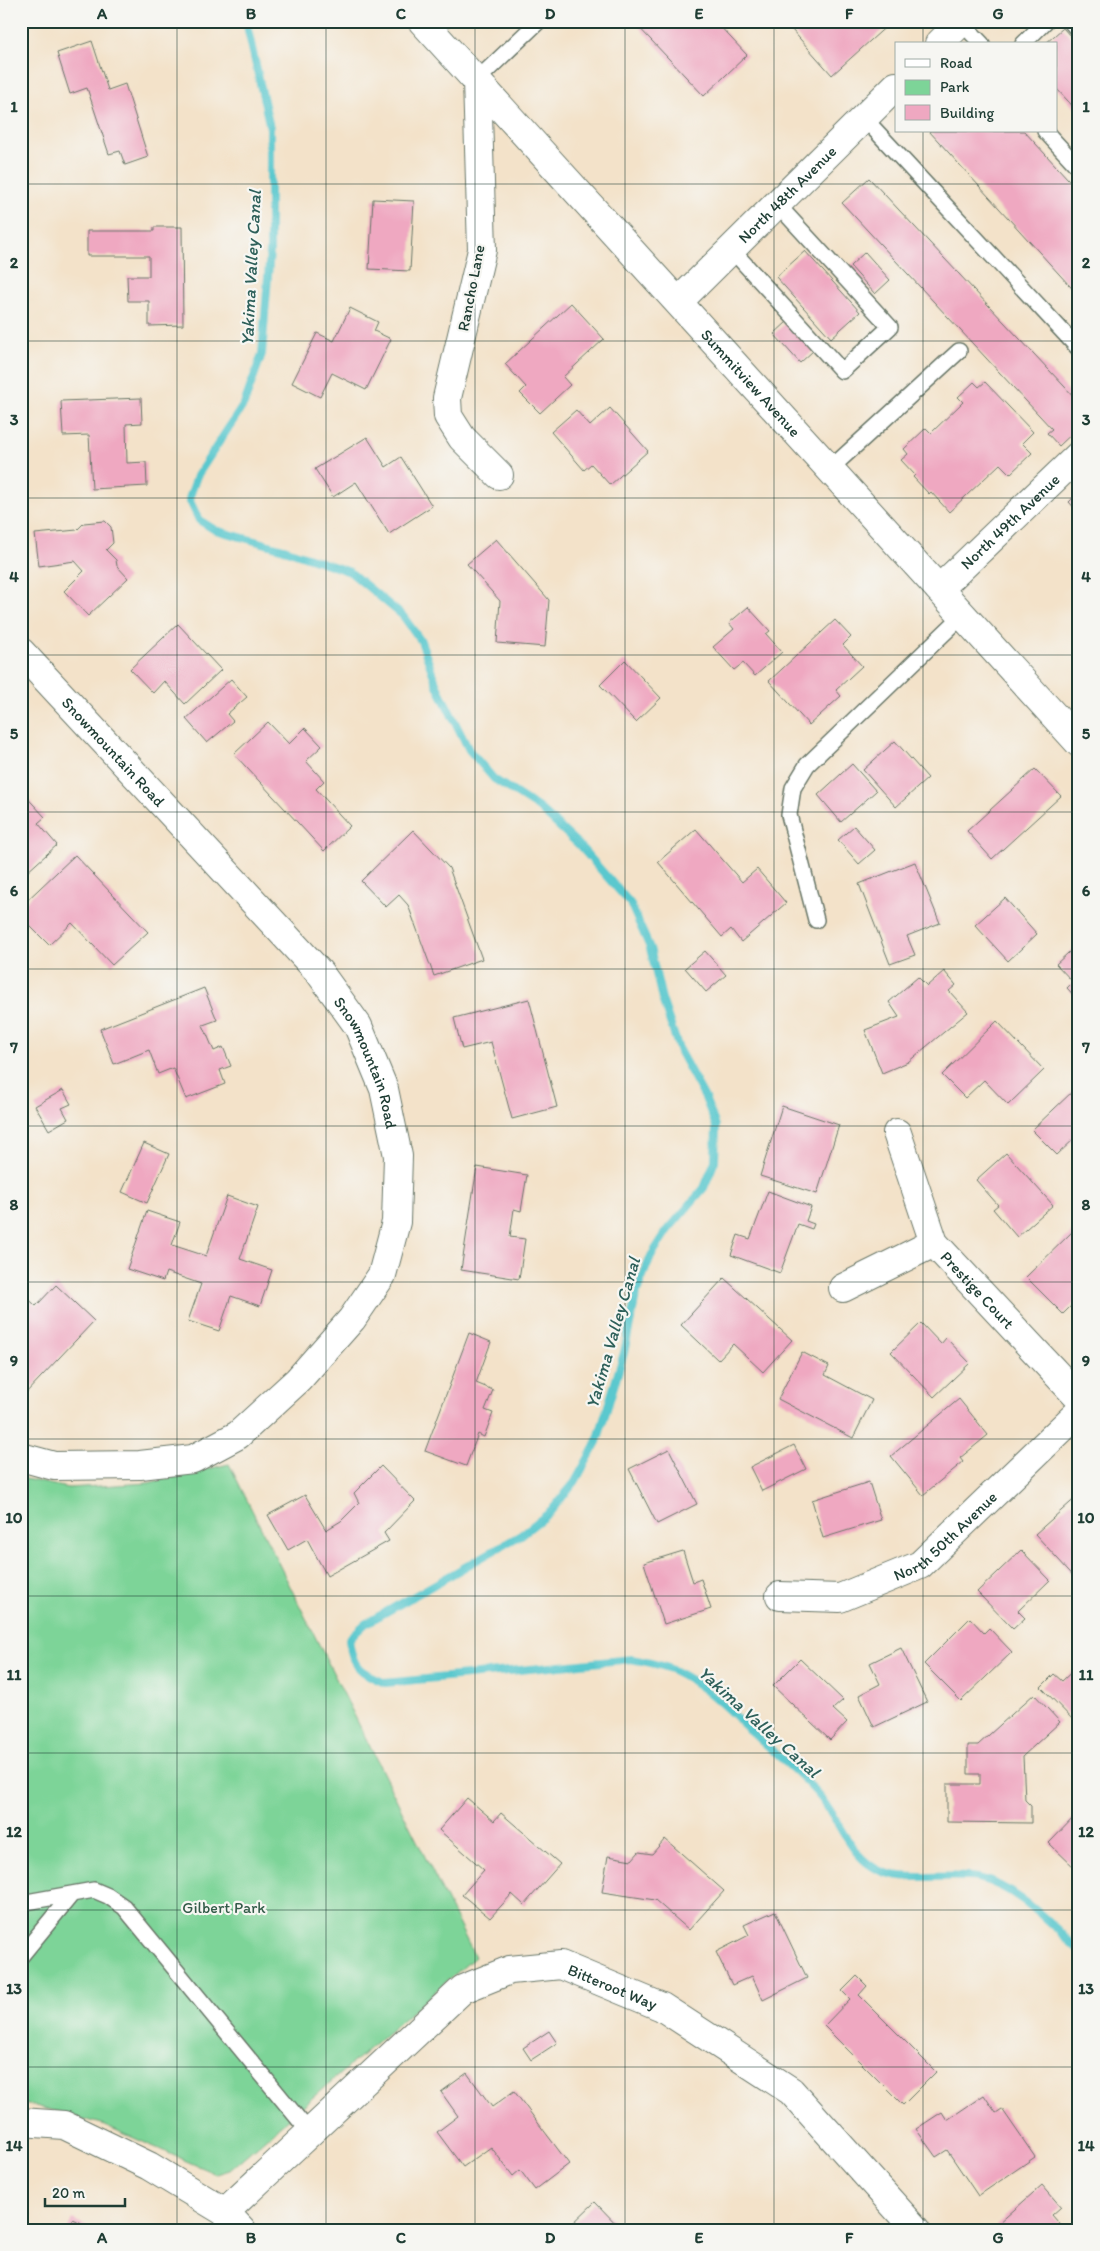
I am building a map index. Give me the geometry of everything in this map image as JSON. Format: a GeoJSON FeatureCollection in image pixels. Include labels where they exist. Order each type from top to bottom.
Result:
{"type":"FeatureCollection","features":[{"type":"Feature","properties":{"kind":"street","name":"Summitview Avenue"},"geometry":{"type":"LineString","coordinates":[[422,21],[831,468],[1079,743]]}},
{"type":"Feature","properties":{"kind":"street"},"geometry":{"type":"LineString","coordinates":[[941,42],[962,22]]}},
{"type":"Feature","properties":{"kind":"street","name":"Rancho Lane"},"geometry":{"type":"LineString","coordinates":[[477,80],[482,250],[447,398],[448,416],[462,438],[499,475]]}},
{"type":"Feature","properties":{"kind":"street","name":"North 48th Avenue"},"geometry":{"type":"LineString","coordinates":[[679,301],[895,87]]}},
{"type":"Feature","properties":{"kind":"street","name":"North 49th Avenue"},"geometry":{"type":"LineString","coordinates":[[939,589],[1079,455]]}},
{"type":"Feature","properties":{"kind":"street","name":"Snowmountain Road"},"geometry":{"type":"LineString","coordinates":[[21,652],[319,972],[358,1026],[384,1089],[398,1156],[396,1222],[382,1275],[352,1319],[298,1380],[238,1435],[193,1459],[140,1465],[54,1466],[21,1457]]}},
{"type":"Feature","properties":{"kind":"street","name":"Prestige Court"},"geometry":{"type":"LineString","coordinates":[[897,1133],[934,1243],[1079,1398]]}},
{"type":"Feature","properties":{"kind":"street"},"geometry":{"type":"LineString","coordinates":[[843,1288],[934,1243]]}},
{"type":"Feature","properties":{"kind":"street","name":"North 50th Avenue"},"geometry":{"type":"LineString","coordinates":[[780,1596],[840,1598],[920,1565],[1079,1412]]}},
{"type":"Feature","properties":{"kind":"street","name":"Bitteroot Way"},"geometry":{"type":"LineString","coordinates":[[234,2221],[310,2132],[463,1989],[510,1970],[561,1965],[662,2007],[791,2091],[916,2230]]}},
{"type":"Feature","properties":{"kind":"street"},"geometry":{"type":"LineString","coordinates":[[21,2122],[64,2124],[149,2166],[234,2221]]}},
{"type":"Feature","properties":{"kind":"lane"},"geometry":{"type":"LineString","coordinates":[[477,80],[539,21]]}},
{"type":"Feature","properties":{"kind":"lane"},"geometry":{"type":"LineString","coordinates":[[1025,42],[1046,21]]}},
{"type":"Feature","properties":{"kind":"lane"},"geometry":{"type":"LineString","coordinates":[[1070,21],[1079,31]]}},
{"type":"Feature","properties":{"kind":"lane"},"geometry":{"type":"LineString","coordinates":[[962,22],[980,42]]}},
{"type":"Feature","properties":{"kind":"lane"},"geometry":{"type":"LineString","coordinates":[[864,118],[1079,349]]}},
{"type":"Feature","properties":{"kind":"lane"},"geometry":{"type":"LineString","coordinates":[[1047,132],[1079,168]]}},
{"type":"Feature","properties":{"kind":"lane"},"geometry":{"type":"LineString","coordinates":[[731,249],[842,371],[890,327],[777,204]]}},
{"type":"Feature","properties":{"kind":"lane"},"geometry":{"type":"LineString","coordinates":[[831,468],[959,351]]}},
{"type":"Feature","properties":{"kind":"lane"},"geometry":{"type":"LineString","coordinates":[[816,920],[789,816],[793,788],[807,764],[964,615]]}},
{"type":"Feature","properties":{"kind":"lane"},"geometry":{"type":"LineString","coordinates":[[21,1903],[94,1890],[108,1896],[124,1907],[310,2132]]}},
{"type":"Feature","properties":{"kind":"lane"},"geometry":{"type":"LineString","coordinates":[[21,1956],[72,1894]]}},
{"type":"Feature","properties":{"kind":"green space","name":"Gilbert Park"},"geometry":{"type":"Polygon","coordinates":[[[229,1464],[475,1957],[229,2170],[216,2174],[102,2124],[21,2102],[21,1478],[68,1488],[148,1483],[229,1464]]]}},
{"type":"Feature","properties":{"kind":"building"},"geometry":{"type":"Polygon","coordinates":[[[633,21],[715,21],[747,55],[704,96],[633,21]]]}},
{"type":"Feature","properties":{"kind":"building"},"geometry":{"type":"Polygon","coordinates":[[[784,21],[888,21],[890,23],[832,75],[784,21]]]}},
{"type":"Feature","properties":{"kind":"building"},"geometry":{"type":"Polygon","coordinates":[[[1063,28],[1079,46],[1079,113],[1058,90],[1058,42],[1047,42],[1063,28]]]}},
{"type":"Feature","properties":{"kind":"building"},"geometry":{"type":"Polygon","coordinates":[[[92,41],[108,90],[125,84],[148,157],[125,165],[120,151],[109,154],[87,88],[70,94],[57,53],[92,41]]]}},
{"type":"Feature","properties":{"kind":"building"},"geometry":{"type":"Polygon","coordinates":[[[930,132],[1025,132],[1079,191],[1079,296],[930,132]]]}},
{"type":"Feature","properties":{"kind":"building"},"geometry":{"type":"Polygon","coordinates":[[[869,178],[1079,402],[1079,427],[1059,446],[1047,433],[1052,429],[842,203],[869,178]]]}},
{"type":"Feature","properties":{"kind":"building"},"geometry":{"type":"Polygon","coordinates":[[[373,199],[414,201],[410,271],[369,269],[373,199]]]}},
{"type":"Feature","properties":{"kind":"building"},"geometry":{"type":"Polygon","coordinates":[[[154,227],[182,227],[183,325],[149,326],[149,301],[128,301],[127,276],[149,276],[149,256],[87,256],[87,231],[154,231],[154,227]]]}},
{"type":"Feature","properties":{"kind":"building"},"geometry":{"type":"Polygon","coordinates":[[[805,251],[860,312],[831,338],[776,277],[805,251]]]}},
{"type":"Feature","properties":{"kind":"building"},"geometry":{"type":"Polygon","coordinates":[[[865,252],[890,280],[875,294],[850,266],[865,252]]]}},
{"type":"Feature","properties":{"kind":"building"},"geometry":{"type":"Polygon","coordinates":[[[571,303],[604,339],[563,377],[570,385],[540,413],[520,393],[526,387],[505,364],[571,303]]]}},
{"type":"Feature","properties":{"kind":"building"},"geometry":{"type":"Polygon","coordinates":[[[350,308],[378,322],[374,331],[391,339],[366,390],[332,373],[320,397],[292,383],[317,333],[334,341],[350,308]]]}},
{"type":"Feature","properties":{"kind":"building"},"geometry":{"type":"Polygon","coordinates":[[[788,321],[814,350],[800,363],[774,334],[788,321]]]}},
{"type":"Feature","properties":{"kind":"building"},"geometry":{"type":"Polygon","coordinates":[[[974,382],[979,387],[985,382],[1033,432],[1022,443],[1032,453],[1010,474],[1000,464],[949,512],[931,492],[929,494],[913,477],[915,475],[901,460],[908,454],[904,449],[926,428],[931,433],[963,402],[958,397],[974,382]]]}},
{"type":"Feature","properties":{"kind":"building"},"geometry":{"type":"Polygon","coordinates":[[[141,398],[142,423],[126,424],[127,463],[146,462],[147,486],[92,489],[89,435],[63,436],[61,401],[141,398]]]}},
{"type":"Feature","properties":{"kind":"building"},"geometry":{"type":"Polygon","coordinates":[[[610,408],[648,451],[610,485],[591,464],[584,470],[551,432],[576,410],[590,426],[610,408]]]}},
{"type":"Feature","properties":{"kind":"building"},"geometry":{"type":"Polygon","coordinates":[[[367,437],[386,467],[401,457],[432,506],[389,534],[356,482],[333,497],[315,469],[367,437]]]}},
{"type":"Feature","properties":{"kind":"building"},"geometry":{"type":"Polygon","coordinates":[[[1079,492],[1079,513],[1069,502],[1079,492]]]}},
{"type":"Feature","properties":{"kind":"building"},"geometry":{"type":"Polygon","coordinates":[[[105,521],[111,527],[113,543],[106,550],[116,560],[117,566],[128,578],[88,616],[64,591],[84,571],[75,561],[39,566],[35,534],[77,530],[84,523],[105,521]]]}},
{"type":"Feature","properties":{"kind":"building"},"geometry":{"type":"Polygon","coordinates":[[[496,539],[549,600],[545,647],[497,643],[500,601],[467,564],[496,539]]]}},
{"type":"Feature","properties":{"kind":"building"},"geometry":{"type":"Polygon","coordinates":[[[748,607],[770,631],[766,634],[782,652],[755,676],[743,663],[734,670],[713,647],[734,629],[729,623],[748,607]]]}},
{"type":"Feature","properties":{"kind":"building"},"geometry":{"type":"Polygon","coordinates":[[[835,620],[851,637],[843,645],[862,666],[836,690],[841,696],[809,725],[769,681],[835,620]]]}},
{"type":"Feature","properties":{"kind":"building"},"geometry":{"type":"Polygon","coordinates":[[[178,624],[221,670],[185,704],[164,681],[153,693],[130,669],[178,624]]]}},
{"type":"Feature","properties":{"kind":"building"},"geometry":{"type":"Polygon","coordinates":[[[625,660],[661,698],[636,722],[600,685],[625,660]]]}},
{"type":"Feature","properties":{"kind":"building"},"geometry":{"type":"Polygon","coordinates":[[[231,679],[247,697],[227,714],[233,721],[207,743],[186,719],[231,679]]]}},
{"type":"Feature","properties":{"kind":"building"},"geometry":{"type":"Polygon","coordinates":[[[268,722],[289,744],[305,728],[322,746],[306,761],[324,781],[316,789],[350,826],[324,851],[234,754],[268,722]]]}},
{"type":"Feature","properties":{"kind":"building"},"geometry":{"type":"Polygon","coordinates":[[[895,741],[928,778],[896,807],[863,770],[895,741]]]}},
{"type":"Feature","properties":{"kind":"building"},"geometry":{"type":"Polygon","coordinates":[[[852,764],[876,791],[841,822],[818,795],[852,764]]]}},
{"type":"Feature","properties":{"kind":"building"},"geometry":{"type":"Polygon","coordinates":[[[1035,769],[1061,796],[992,859],[967,831],[1035,769]]]}},
{"type":"Feature","properties":{"kind":"building"},"geometry":{"type":"Polygon","coordinates":[[[21,791],[45,817],[38,823],[57,845],[26,873],[21,868],[21,791]]]}},
{"type":"Feature","properties":{"kind":"building"},"geometry":{"type":"Polygon","coordinates":[[[854,826],[875,850],[859,864],[838,840],[854,826]]]}},
{"type":"Feature","properties":{"kind":"building"},"geometry":{"type":"Polygon","coordinates":[[[696,829],[742,882],[757,869],[786,903],[741,942],[731,929],[722,937],[658,862],[696,829]]]}},
{"type":"Feature","properties":{"kind":"building"},"geometry":{"type":"Polygon","coordinates":[[[413,830],[449,868],[482,959],[434,976],[408,905],[399,895],[386,907],[361,881],[413,830]]]}},
{"type":"Feature","properties":{"kind":"building"},"geometry":{"type":"Polygon","coordinates":[[[75,855],[148,932],[112,965],[72,923],[49,945],[21,917],[21,906],[75,855]]]}},
{"type":"Feature","properties":{"kind":"building"},"geometry":{"type":"Polygon","coordinates":[[[915,862],[940,923],[907,936],[915,955],[890,964],[859,884],[915,862]]]}},
{"type":"Feature","properties":{"kind":"building"},"geometry":{"type":"Polygon","coordinates":[[[1005,898],[1037,934],[1008,961],[975,925],[1005,898]]]}},
{"type":"Feature","properties":{"kind":"building"},"geometry":{"type":"Polygon","coordinates":[[[1079,943],[1079,1001],[1067,988],[1073,982],[1056,964],[1079,943]]]}},
{"type":"Feature","properties":{"kind":"building"},"geometry":{"type":"Polygon","coordinates":[[[705,951],[726,975],[706,992],[685,968],[705,951]]]}},
{"type":"Feature","properties":{"kind":"building"},"geometry":{"type":"Polygon","coordinates":[[[944,971],[956,985],[949,991],[968,1012],[908,1062],[882,1073],[865,1030],[899,1017],[889,1002],[918,977],[927,986],[944,971]]]}},
{"type":"Feature","properties":{"kind":"building"},"geometry":{"type":"Polygon","coordinates":[[[204,988],[217,1020],[203,1025],[214,1051],[223,1047],[231,1066],[220,1070],[225,1084],[186,1099],[173,1068],[158,1074],[149,1050],[114,1064],[100,1029],[204,988]]]}},
{"type":"Feature","properties":{"kind":"building"},"geometry":{"type":"Polygon","coordinates":[[[529,999],[557,1107],[512,1119],[491,1042],[462,1049],[454,1018],[529,999]]]}},
{"type":"Feature","properties":{"kind":"building"},"geometry":{"type":"Polygon","coordinates":[[[997,1021],[1044,1070],[1008,1105],[984,1080],[965,1098],[942,1075],[997,1021]]]}},
{"type":"Feature","properties":{"kind":"building"},"geometry":{"type":"Polygon","coordinates":[[[63,1090],[71,1104],[62,1108],[68,1119],[49,1130],[35,1106],[63,1090]]]}},
{"type":"Feature","properties":{"kind":"building"},"geometry":{"type":"Polygon","coordinates":[[[1074,1090],[1079,1095],[1079,1140],[1076,1137],[1057,1155],[1032,1130],[1074,1090]]]}},
{"type":"Feature","properties":{"kind":"building"},"geometry":{"type":"Polygon","coordinates":[[[782,1106],[839,1125],[817,1194],[760,1176],[782,1106]]]}},
{"type":"Feature","properties":{"kind":"building"},"geometry":{"type":"Polygon","coordinates":[[[144,1143],[169,1154],[147,1203],[122,1192],[144,1143]]]}},
{"type":"Feature","properties":{"kind":"building"},"geometry":{"type":"Polygon","coordinates":[[[1006,1153],[1053,1205],[1017,1237],[993,1209],[998,1205],[976,1180],[1006,1153]]]}},
{"type":"Feature","properties":{"kind":"building"},"geometry":{"type":"Polygon","coordinates":[[[477,1167],[527,1175],[521,1211],[514,1209],[510,1237],[525,1239],[519,1279],[461,1270],[477,1167]]]}},
{"type":"Feature","properties":{"kind":"building"},"geometry":{"type":"Polygon","coordinates":[[[768,1191],[811,1207],[806,1221],[814,1224],[812,1229],[798,1224],[780,1273],[731,1255],[738,1235],[750,1239],[768,1191]]]}},
{"type":"Feature","properties":{"kind":"building"},"geometry":{"type":"Polygon","coordinates":[[[227,1196],[258,1207],[240,1259],[272,1270],[260,1306],[231,1296],[219,1331],[188,1321],[201,1284],[166,1272],[163,1281],[127,1269],[147,1211],[180,1222],[172,1245],[206,1256],[227,1196]]]}},
{"type":"Feature","properties":{"kind":"building"},"geometry":{"type":"Polygon","coordinates":[[[1074,1230],[1079,1235],[1079,1298],[1063,1314],[1026,1277],[1074,1230]]]}},
{"type":"Feature","properties":{"kind":"building"},"geometry":{"type":"Polygon","coordinates":[[[724,1278],[792,1340],[763,1372],[733,1344],[718,1360],[681,1325],[724,1278]]]}},
{"type":"Feature","properties":{"kind":"building"},"geometry":{"type":"Polygon","coordinates":[[[56,1285],[94,1321],[24,1395],[21,1393],[21,1292],[36,1306],[56,1285]]]}},
{"type":"Feature","properties":{"kind":"building"},"geometry":{"type":"Polygon","coordinates":[[[921,1323],[941,1344],[946,1338],[970,1363],[934,1397],[891,1352],[921,1323]]]}},
{"type":"Feature","properties":{"kind":"building"},"geometry":{"type":"Polygon","coordinates":[[[469,1333],[491,1342],[476,1383],[493,1390],[485,1410],[493,1413],[484,1437],[478,1434],[466,1466],[425,1451],[469,1333]]]}},
{"type":"Feature","properties":{"kind":"building"},"geometry":{"type":"Polygon","coordinates":[[[802,1352],[829,1366],[825,1375],[872,1400],[853,1438],[778,1399],[802,1352]]]}},
{"type":"Feature","properties":{"kind":"building"},"geometry":{"type":"Polygon","coordinates":[[[959,1399],[988,1435],[960,1458],[963,1462],[923,1495],[891,1456],[959,1399]]]}},
{"type":"Feature","properties":{"kind":"building"},"geometry":{"type":"Polygon","coordinates":[[[794,1445],[806,1469],[762,1491],[750,1467],[794,1445]]]}},
{"type":"Feature","properties":{"kind":"building"},"geometry":{"type":"Polygon","coordinates":[[[669,1449],[697,1504],[657,1524],[629,1469],[669,1449]]]}},
{"type":"Feature","properties":{"kind":"building"},"geometry":{"type":"Polygon","coordinates":[[[381,1466],[415,1501],[384,1533],[389,1541],[327,1576],[307,1539],[288,1550],[268,1515],[305,1495],[326,1530],[341,1521],[359,1503],[354,1493],[381,1466]]]}},
{"type":"Feature","properties":{"kind":"building"},"geometry":{"type":"Polygon","coordinates":[[[869,1482],[881,1520],[823,1538],[812,1500],[869,1482]]]}},
{"type":"Feature","properties":{"kind":"building"},"geometry":{"type":"Polygon","coordinates":[[[1079,1495],[1079,1582],[1035,1534],[1079,1495]]]}},
{"type":"Feature","properties":{"kind":"building"},"geometry":{"type":"Polygon","coordinates":[[[1021,1550],[1050,1580],[1018,1611],[1025,1618],[1013,1629],[977,1592],[1021,1550]]]}},
{"type":"Feature","properties":{"kind":"building"},"geometry":{"type":"Polygon","coordinates":[[[683,1551],[693,1582],[701,1579],[711,1609],[664,1624],[644,1563],[683,1551]]]}},
{"type":"Feature","properties":{"kind":"building"},"geometry":{"type":"Polygon","coordinates":[[[970,1618],[984,1633],[989,1628],[1012,1652],[961,1701],[924,1664],[970,1618]]]}},
{"type":"Feature","properties":{"kind":"building"},"geometry":{"type":"Polygon","coordinates":[[[901,1648],[927,1702],[874,1727],[859,1695],[880,1684],[870,1663],[901,1648]]]}},
{"type":"Feature","properties":{"kind":"building"},"geometry":{"type":"Polygon","coordinates":[[[800,1659],[843,1700],[833,1709],[847,1722],[830,1740],[773,1686],[800,1659]]]}},
{"type":"Feature","properties":{"kind":"building"},"geometry":{"type":"Polygon","coordinates":[[[1079,1665],[1079,1726],[1041,1687],[1054,1674],[1062,1681],[1079,1665]]]}},
{"type":"Feature","properties":{"kind":"building"},"geometry":{"type":"Polygon","coordinates":[[[1034,1694],[1060,1722],[1023,1756],[1025,1800],[1031,1806],[1031,1823],[947,1822],[947,1784],[980,1784],[980,1774],[968,1774],[968,1745],[978,1745],[1034,1694]]]}},
{"type":"Feature","properties":{"kind":"building"},"geometry":{"type":"Polygon","coordinates":[[[467,1798],[494,1821],[501,1813],[560,1864],[524,1905],[512,1894],[490,1918],[462,1895],[484,1870],[439,1830],[467,1798]]]}},
{"type":"Feature","properties":{"kind":"building"},"geometry":{"type":"Polygon","coordinates":[[[1079,1812],[1079,1872],[1049,1843],[1079,1812]]]}},
{"type":"Feature","properties":{"kind":"building"},"geometry":{"type":"Polygon","coordinates":[[[665,1839],[724,1891],[689,1930],[655,1900],[602,1892],[608,1856],[632,1860],[639,1852],[652,1854],[665,1839]]]}},
{"type":"Feature","properties":{"kind":"building"},"geometry":{"type":"Polygon","coordinates":[[[775,1911],[807,1978],[763,2000],[752,1976],[732,1985],[716,1952],[749,1935],[744,1925],[775,1911]]]}},
{"type":"Feature","properties":{"kind":"building"},"geometry":{"type":"Polygon","coordinates":[[[857,1976],[867,1986],[859,1995],[936,2072],[903,2105],[824,2026],[850,1999],[842,1991],[857,1976]]]}},
{"type":"Feature","properties":{"kind":"building"},"geometry":{"type":"Polygon","coordinates":[[[549,2031],[557,2043],[531,2060],[523,2048],[549,2031]]]}},
{"type":"Feature","properties":{"kind":"building"},"geometry":{"type":"Polygon","coordinates":[[[467,2073],[492,2107],[514,2091],[569,2164],[535,2190],[520,2170],[513,2176],[491,2147],[463,2167],[437,2132],[458,2116],[441,2092],[467,2073]]]}},
{"type":"Feature","properties":{"kind":"building"},"geometry":{"type":"Polygon","coordinates":[[[984,2095],[996,2113],[1002,2109],[1035,2157],[978,2196],[947,2150],[936,2157],[916,2129],[942,2112],[947,2120],[984,2095]]]}},
{"type":"Feature","properties":{"kind":"building"},"geometry":{"type":"Polygon","coordinates":[[[1042,2185],[1061,2207],[1052,2215],[1065,2230],[1001,2230],[997,2225],[1042,2185]]]}},
{"type":"Feature","properties":{"kind":"building"},"geometry":{"type":"Polygon","coordinates":[[[595,2202],[622,2230],[561,2230],[569,2227],[595,2202]]]}},
{"type":"Feature","properties":{"kind":"building"},"geometry":{"type":"Polygon","coordinates":[[[21,2211],[27,2212],[25,2230],[21,2230],[21,2211]]]}},
{"type":"Feature","properties":{"kind":"building"},"geometry":{"type":"Polygon","coordinates":[[[72,2219],[96,2230],[67,2230],[72,2219]]]}},
{"type":"Feature","properties":{"kind":"building"},"geometry":{"type":"Polygon","coordinates":[[[627,2225],[631,2230],[622,2230],[627,2225]]]}},
{"type":"Feature","properties":{"kind":"waterway","name":"Yakima Valley Canal"},"geometry":{"type":"LineString","coordinates":[[246,21],[270,128],[270,251],[262,354],[244,404],[197,476],[189,499],[199,520],[215,530],[284,549],[350,572],[403,616],[421,641],[438,688],[469,750],[494,779],[539,808],[579,845],[630,903],[650,948],[662,999],[680,1052],[705,1098],[716,1126],[715,1161],[704,1188],[667,1231],[651,1256],[637,1291],[624,1353],[597,1442],[575,1482],[550,1512],[521,1535],[365,1624],[349,1639],[352,1657],[363,1672],[385,1683],[632,1659],[668,1668],[696,1683],[728,1709],[799,1774],[821,1798],[857,1853],[873,1867],[884,1872],[910,1877],[966,1877],[978,1878],[993,1883],[1007,1889],[1033,1908],[1079,1950]]}}]}
